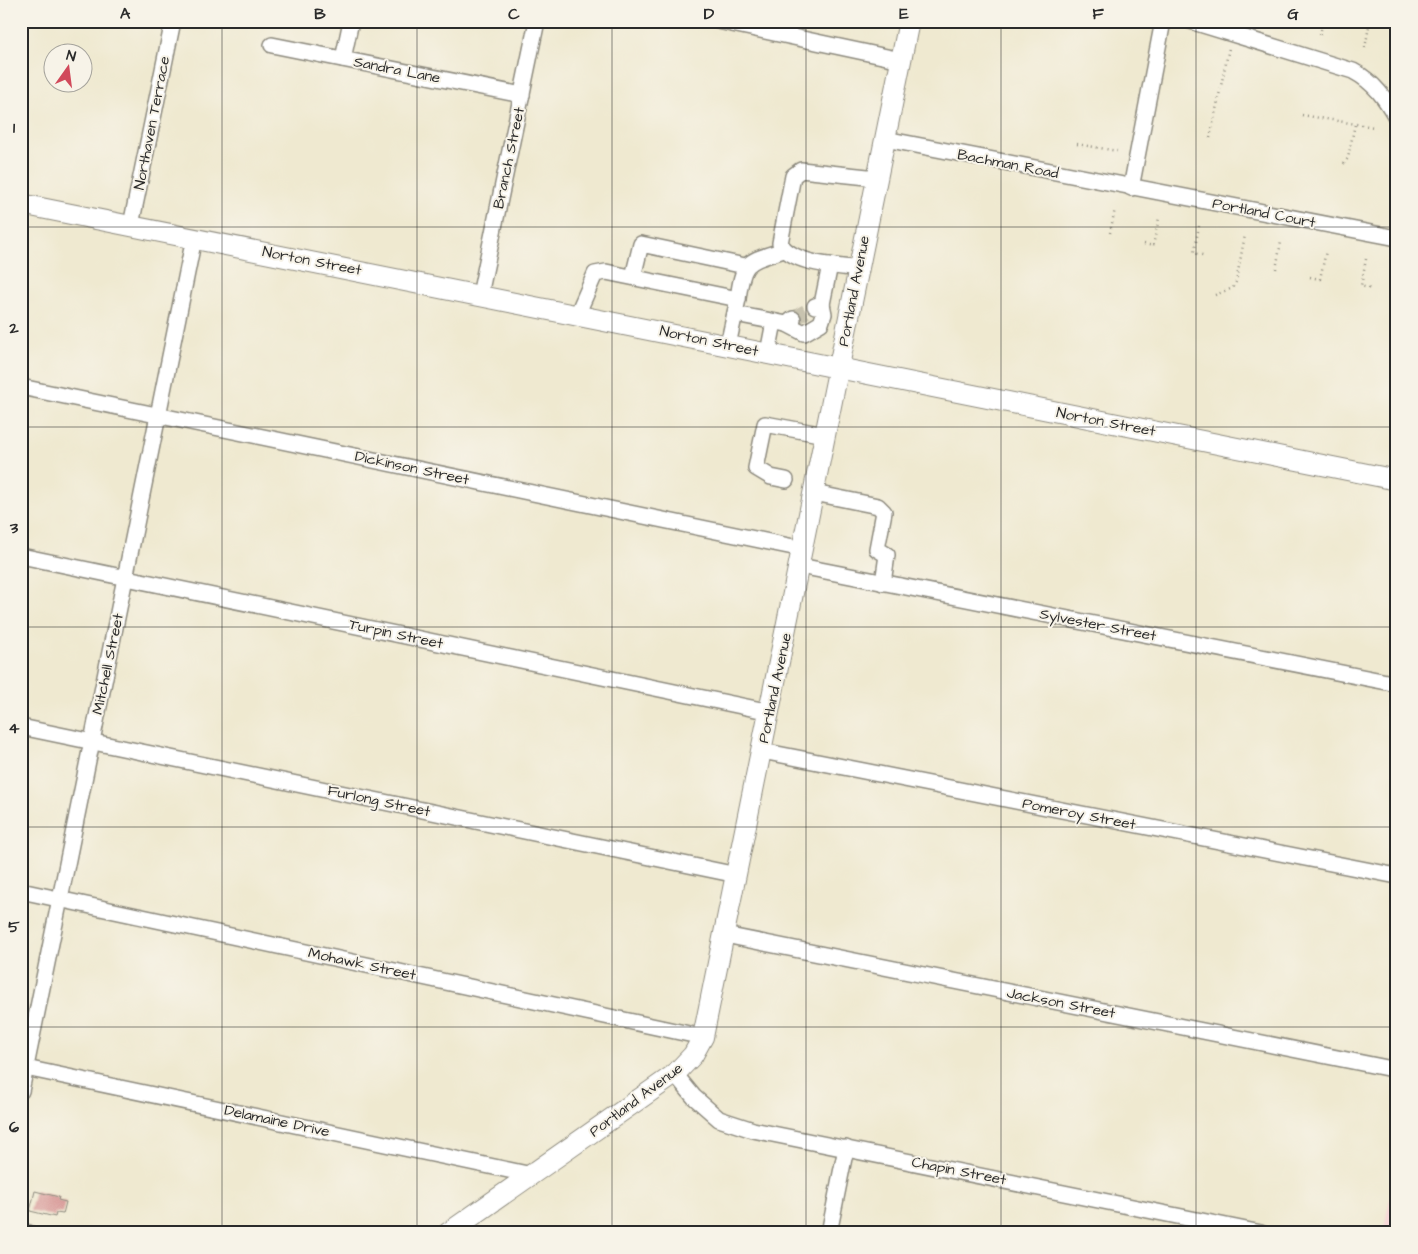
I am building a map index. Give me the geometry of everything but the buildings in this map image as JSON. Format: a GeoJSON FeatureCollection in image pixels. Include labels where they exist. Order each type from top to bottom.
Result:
{"type":"FeatureCollection","features":[{"type":"Feature","properties":{"kind":"main road","name":"Portland Avenue"},"geometry":{"type":"LineString","coordinates":[[448,1233],[675,1074],[693,1055],[703,1037],[802,558],[838,369],[909,21]]}},
{"type":"Feature","properties":{"kind":"main road","name":"Norton Street"},"geometry":{"type":"LineString","coordinates":[[21,204],[1397,480]]}},
{"type":"Feature","properties":{"kind":"street","name":"Northaven Terrace"},"geometry":{"type":"LineString","coordinates":[[132,225],[173,21]]}},
{"type":"Feature","properties":{"kind":"street"},"geometry":{"type":"LineString","coordinates":[[343,59],[351,21]]}},
{"type":"Feature","properties":{"kind":"street","name":"Branch Street"},"geometry":{"type":"LineString","coordinates":[[480,295],[537,21]]}},
{"type":"Feature","properties":{"kind":"street"},"geometry":{"type":"LineString","coordinates":[[718,21],[758,26],[901,60]]}},
{"type":"Feature","properties":{"kind":"street"},"geometry":{"type":"LineString","coordinates":[[1131,188],[1163,21]]}},
{"type":"Feature","properties":{"kind":"street"},"geometry":{"type":"LineString","coordinates":[[1190,21],[1211,24],[1353,72],[1376,88],[1396,116]]}},
{"type":"Feature","properties":{"kind":"street","name":"Sandra Lane"},"geometry":{"type":"LineString","coordinates":[[272,45],[522,95]]}},
{"type":"Feature","properties":{"kind":"street","name":"Bachman Road"},"geometry":{"type":"LineString","coordinates":[[885,139],[1131,188]]}},
{"type":"Feature","properties":{"kind":"street"},"geometry":{"type":"LineString","coordinates":[[859,268],[830,265],[792,256],[784,250],[780,243],[793,176],[801,170],[877,178]]}},
{"type":"Feature","properties":{"kind":"street","name":"Portland Court"},"geometry":{"type":"LineString","coordinates":[[1131,188],[1397,238]]}},
{"type":"Feature","properties":{"kind":"street","name":"Mitchell Street"},"geometry":{"type":"LineString","coordinates":[[21,1091],[24,1068],[194,238]]}},
{"type":"Feature","properties":{"kind":"street"},"geometry":{"type":"LineString","coordinates":[[633,277],[641,244],[745,266]]}},
{"type":"Feature","properties":{"kind":"street"},"geometry":{"type":"LineString","coordinates":[[728,345],[741,276],[745,266],[750,261],[784,250]]}},
{"type":"Feature","properties":{"kind":"street"},"geometry":{"type":"LineString","coordinates":[[577,315],[594,274],[606,272],[633,277],[785,322],[804,333],[821,323],[824,314],[819,305],[830,265]]}},
{"type":"Feature","properties":{"kind":"street"},"geometry":{"type":"LineString","coordinates":[[768,353],[785,322]]}},
{"type":"Feature","properties":{"kind":"street","name":"Dickinson Street"},"geometry":{"type":"LineString","coordinates":[[21,387],[802,558]]}},
{"type":"Feature","properties":{"kind":"street"},"geometry":{"type":"LineString","coordinates":[[786,480],[771,477],[756,468],[765,424],[825,435]]}},
{"type":"Feature","properties":{"kind":"street"},"geometry":{"type":"LineString","coordinates":[[814,493],[878,506],[884,512],[877,549],[887,555],[883,582]]}},
{"type":"Feature","properties":{"kind":"street","name":"Turpin Street"},"geometry":{"type":"LineString","coordinates":[[21,556],[770,712]]}},
{"type":"Feature","properties":{"kind":"street","name":"Sylvester Street"},"geometry":{"type":"LineString","coordinates":[[802,558],[883,582],[1397,684]]}},
{"type":"Feature","properties":{"kind":"street","name":"Furlong Street"},"geometry":{"type":"LineString","coordinates":[[21,727],[737,875]]}},
{"type":"Feature","properties":{"kind":"street","name":"Pomeroy Street"},"geometry":{"type":"LineString","coordinates":[[762,751],[1397,876]]}},
{"type":"Feature","properties":{"kind":"street","name":"Mohawk Street"},"geometry":{"type":"LineString","coordinates":[[21,890],[703,1037]]}},
{"type":"Feature","properties":{"kind":"street","name":"Jackson Street"},"geometry":{"type":"LineString","coordinates":[[725,935],[1397,1070]]}},
{"type":"Feature","properties":{"kind":"street","name":"Delamaine Drive"},"geometry":{"type":"LineString","coordinates":[[24,1068],[532,1175]]}},
{"type":"Feature","properties":{"kind":"street","name":"Chapin Street"},"geometry":{"type":"LineString","coordinates":[[675,1074],[694,1097],[719,1119],[753,1130],[1261,1233]]}},
{"type":"Feature","properties":{"kind":"street"},"geometry":{"type":"LineString","coordinates":[[829,1233],[846,1148]]}},
{"type":"Feature","properties":{"kind":"street"},"geometry":{"type":"LineString","coordinates":[[21,1231],[29,1233]]}},
{"type":"Feature","properties":{"kind":"path"},"geometry":{"type":"LineString","coordinates":[[1320,35],[1322,21]]}},
{"type":"Feature","properties":{"kind":"path"},"geometry":{"type":"LineString","coordinates":[[1365,48],[1370,21]]}},
{"type":"Feature","properties":{"kind":"path"},"geometry":{"type":"LineString","coordinates":[[1210,138],[1229,48]]}},
{"type":"Feature","properties":{"kind":"path"},"geometry":{"type":"LineString","coordinates":[[1302,115],[1374,127]]}},
{"type":"Feature","properties":{"kind":"path"},"geometry":{"type":"LineString","coordinates":[[1344,164],[1348,158],[1355,124]]}},
{"type":"Feature","properties":{"kind":"path"},"geometry":{"type":"LineString","coordinates":[[1076,144],[1117,151]]}},
{"type":"Feature","properties":{"kind":"path"},"geometry":{"type":"LineString","coordinates":[[1110,233],[1115,209]]}},
{"type":"Feature","properties":{"kind":"path"},"geometry":{"type":"LineString","coordinates":[[1144,244],[1153,246],[1159,218]]}},
{"type":"Feature","properties":{"kind":"path"},"geometry":{"type":"LineString","coordinates":[[1200,226],[1194,253],[1206,256]]}},
{"type":"Feature","properties":{"kind":"path"},"geometry":{"type":"LineString","coordinates":[[1215,294],[1233,288],[1236,282],[1245,235]]}},
{"type":"Feature","properties":{"kind":"path"},"geometry":{"type":"LineString","coordinates":[[1276,269],[1281,242]]}},
{"type":"Feature","properties":{"kind":"path"},"geometry":{"type":"LineString","coordinates":[[1310,277],[1320,279],[1326,251]]}},
{"type":"Feature","properties":{"kind":"path"},"geometry":{"type":"LineString","coordinates":[[1366,259],[1361,286],[1372,289]]}},
{"type":"Feature","properties":{"kind":"shaded area"},"geometry":{"type":"Polygon","coordinates":[[[1397,1164],[1397,1233],[1383,1233],[1397,1164]]]}},
{"type":"Feature","properties":{"kind":"tunnel"},"geometry":{"type":"LineString","coordinates":[[793,319],[815,306]]}}]}
